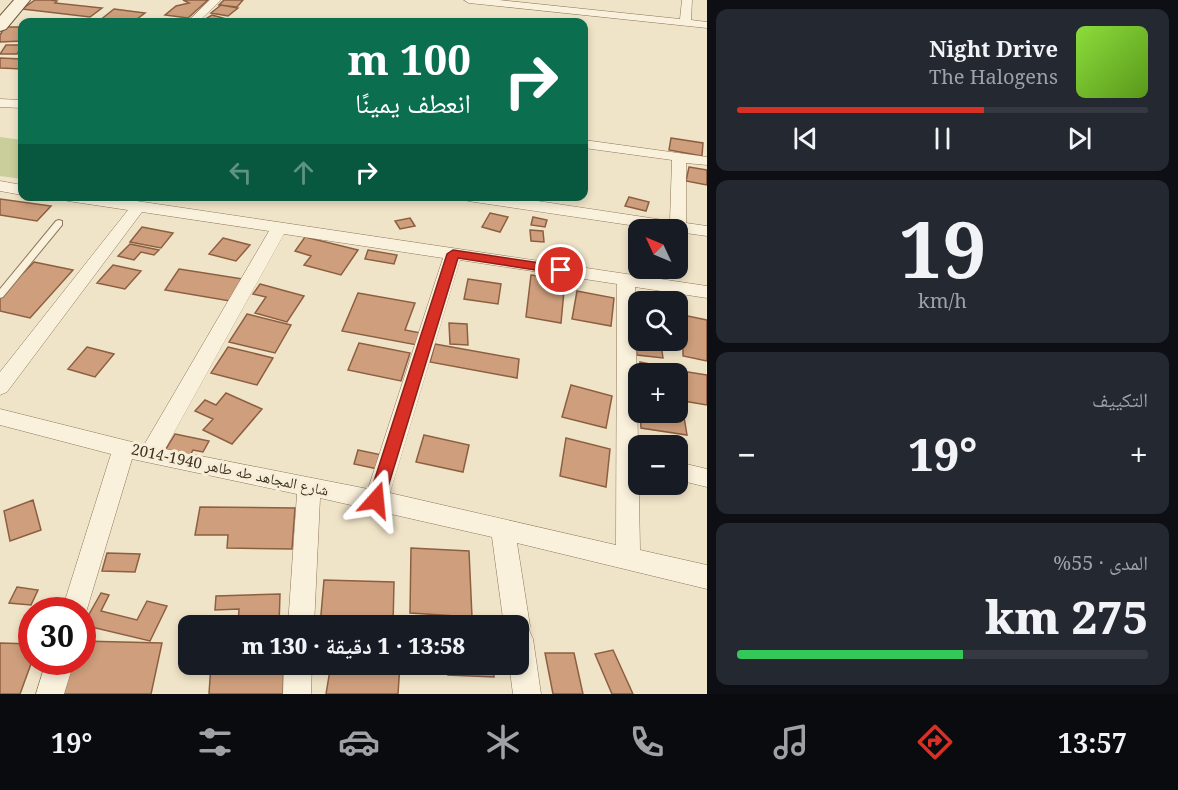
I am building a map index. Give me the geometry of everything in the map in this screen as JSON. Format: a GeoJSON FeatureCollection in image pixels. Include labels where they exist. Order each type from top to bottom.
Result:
{"type":"FeatureCollection","features":[{"type":"Feature","properties":{"kind":"main road"},"geometry":{"type":"LineString","coordinates":[[0,26],[22,0]]}},
{"type":"Feature","properties":{"kind":"street"},"geometry":{"type":"LineString","coordinates":[[196,18],[216,0]]}},
{"type":"Feature","properties":{"kind":"street"},"geometry":{"type":"LineString","coordinates":[[469,0],[591,6],[707,25]]}},
{"type":"Feature","properties":{"kind":"street"},"geometry":{"type":"LineString","coordinates":[[685,22],[687,0]]}},
{"type":"Feature","properties":{"kind":"street"},"geometry":{"type":"LineString","coordinates":[[0,103],[18,104]]}},
{"type":"Feature","properties":{"kind":"street"},"geometry":{"type":"LineString","coordinates":[[588,145],[707,161]]}},
{"type":"Feature","properties":{"kind":"street"},"geometry":{"type":"LineString","coordinates":[[678,219],[679,157]]}},
{"type":"Feature","properties":{"kind":"street"},"geometry":{"type":"LineString","coordinates":[[0,186],[18,189]]}},
{"type":"Feature","properties":{"kind":"street"},"geometry":{"type":"LineString","coordinates":[[100,201],[707,292]]}},
{"type":"Feature","properties":{"kind":"street"},"geometry":{"type":"LineString","coordinates":[[541,202],[638,219]]}},
{"type":"Feature","properties":{"kind":"street"},"geometry":{"type":"LineString","coordinates":[[0,387],[138,207]]}},
{"type":"Feature","properties":{"kind":"street"},"geometry":{"type":"LineString","coordinates":[[150,455],[279,228]]}},
{"type":"Feature","properties":{"kind":"street"},"geometry":{"type":"LineString","coordinates":[[688,228],[707,231]]}},
{"type":"Feature","properties":{"kind":"street"},"geometry":{"type":"LineString","coordinates":[[376,500],[453,254]]}},
{"type":"Feature","properties":{"kind":"street"},"geometry":{"type":"LineString","coordinates":[[626,280],[632,435]]}},
{"type":"Feature","properties":{"kind":"street","name":"شارع المجاهد طه طاهر 1940-2014"},"geometry":{"type":"LineString","coordinates":[[0,417],[150,455],[376,500],[707,577]]}},
{"type":"Feature","properties":{"kind":"street"},"geometry":{"type":"LineString","coordinates":[[79,597],[124,448]]}},
{"type":"Feature","properties":{"kind":"street"},"geometry":{"type":"LineString","coordinates":[[688,473],[707,478]]}},
{"type":"Feature","properties":{"kind":"street"},"geometry":{"type":"LineString","coordinates":[[302,615],[309,487]]}},
{"type":"Feature","properties":{"kind":"street"},"geometry":{"type":"LineString","coordinates":[[628,558],[631,495]]}},
{"type":"Feature","properties":{"kind":"street"},"geometry":{"type":"LineString","coordinates":[[503,529],[515,615]]}},
{"type":"Feature","properties":{"kind":"street"},"geometry":{"type":"LineString","coordinates":[[50,694],[56,675]]}},
{"type":"Feature","properties":{"kind":"street"},"geometry":{"type":"LineString","coordinates":[[297,694],[298,675]]}},
{"type":"Feature","properties":{"kind":"street"},"geometry":{"type":"LineString","coordinates":[[524,675],[527,694]]}},
{"type":"Feature","properties":{"kind":"lane"},"geometry":{"type":"LineString","coordinates":[[0,295],[59,223]]}},
{"type":"Feature","properties":{"kind":"green space"},"geometry":{"type":"Polygon","coordinates":[[[0,137],[18,139],[18,178],[0,176],[0,137]]]}},
{"type":"Feature","properties":{"kind":"building"},"geometry":{"type":"Polygon","coordinates":[[[35,0],[102,8],[90,17],[22,9],[35,0]]]}},
{"type":"Feature","properties":{"kind":"building"},"geometry":{"type":"Polygon","coordinates":[[[183,0],[208,0],[188,18],[165,15],[176,6],[189,3],[183,0]]]}},
{"type":"Feature","properties":{"kind":"building"},"geometry":{"type":"Polygon","coordinates":[[[224,0],[243,0],[237,7],[219,5],[224,0]]]}},
{"type":"Feature","properties":{"kind":"building"},"geometry":{"type":"Polygon","coordinates":[[[221,5],[238,8],[228,16],[211,13],[221,5]]]}},
{"type":"Feature","properties":{"kind":"building"},"geometry":{"type":"Polygon","coordinates":[[[114,9],[145,13],[138,18],[103,18],[114,9]]]}},
{"type":"Feature","properties":{"kind":"building"},"geometry":{"type":"Polygon","coordinates":[[[212,15],[223,18],[207,18],[212,15]]]}},
{"type":"Feature","properties":{"kind":"building"},"geometry":{"type":"Polygon","coordinates":[[[5,27],[18,27],[18,41],[0,42],[0,35],[5,27]]]}},
{"type":"Feature","properties":{"kind":"building"},"geometry":{"type":"Polygon","coordinates":[[[6,45],[18,45],[17,54],[0,54],[6,45]]]}},
{"type":"Feature","properties":{"kind":"building"},"geometry":{"type":"Polygon","coordinates":[[[0,58],[18,59],[18,69],[0,68],[0,58]]]}},
{"type":"Feature","properties":{"kind":"building"},"geometry":{"type":"Polygon","coordinates":[[[671,138],[703,143],[702,156],[669,150],[671,138]]]}},
{"type":"Feature","properties":{"kind":"building"},"geometry":{"type":"Polygon","coordinates":[[[689,167],[707,170],[707,185],[686,181],[689,167]]]}},
{"type":"Feature","properties":{"kind":"building"},"geometry":{"type":"Polygon","coordinates":[[[629,197],[649,202],[646,211],[625,206],[629,197]]]}},
{"type":"Feature","properties":{"kind":"building"},"geometry":{"type":"Polygon","coordinates":[[[0,199],[51,206],[37,221],[0,215],[0,199]]]}},
{"type":"Feature","properties":{"kind":"building"},"geometry":{"type":"Polygon","coordinates":[[[490,213],[508,217],[500,232],[482,227],[490,213]]]}},
{"type":"Feature","properties":{"kind":"building"},"geometry":{"type":"Polygon","coordinates":[[[533,217],[547,220],[545,227],[531,225],[533,217]]]}},
{"type":"Feature","properties":{"kind":"building"},"geometry":{"type":"Polygon","coordinates":[[[410,218],[415,226],[400,229],[395,221],[410,218]]]}},
{"type":"Feature","properties":{"kind":"building"},"geometry":{"type":"Polygon","coordinates":[[[142,227],[173,233],[161,248],[130,242],[142,227]]]}},
{"type":"Feature","properties":{"kind":"building"},"geometry":{"type":"Polygon","coordinates":[[[530,230],[543,231],[544,242],[531,241],[530,230]]]}},
{"type":"Feature","properties":{"kind":"building"},"geometry":{"type":"Polygon","coordinates":[[[305,237],[358,250],[341,275],[304,265],[311,256],[295,251],[305,237]]]}},
{"type":"Feature","properties":{"kind":"building"},"geometry":{"type":"Polygon","coordinates":[[[223,238],[250,245],[236,261],[209,254],[223,238]]]}},
{"type":"Feature","properties":{"kind":"building"},"geometry":{"type":"Polygon","coordinates":[[[130,244],[159,250],[154,255],[141,252],[134,260],[118,256],[130,244]]]}},
{"type":"Feature","properties":{"kind":"building"},"geometry":{"type":"Polygon","coordinates":[[[368,250],[397,255],[394,264],[365,259],[368,250]]]}},
{"type":"Feature","properties":{"kind":"building"},"geometry":{"type":"Polygon","coordinates":[[[34,262],[73,270],[30,318],[0,311],[0,297],[34,262]]]}},
{"type":"Feature","properties":{"kind":"building"},"geometry":{"type":"Polygon","coordinates":[[[113,265],[141,271],[125,289],[97,283],[113,265]]]}},
{"type":"Feature","properties":{"kind":"building"},"geometry":{"type":"Polygon","coordinates":[[[179,269],[243,279],[230,301],[165,290],[179,269]]]}},
{"type":"Feature","properties":{"kind":"building"},"geometry":{"type":"Polygon","coordinates":[[[531,275],[565,280],[561,323],[526,317],[531,275]]]}},
{"type":"Feature","properties":{"kind":"building"},"geometry":{"type":"Polygon","coordinates":[[[468,279],[501,284],[498,304],[464,299],[468,279]]]}},
{"type":"Feature","properties":{"kind":"building"},"geometry":{"type":"Polygon","coordinates":[[[260,284],[304,296],[287,322],[255,313],[266,297],[253,294],[260,284]]]}},
{"type":"Feature","properties":{"kind":"building"},"geometry":{"type":"Polygon","coordinates":[[[577,291],[614,298],[611,326],[572,319],[577,291]]]}},
{"type":"Feature","properties":{"kind":"building"},"geometry":{"type":"Polygon","coordinates":[[[358,293],[415,303],[405,330],[421,333],[417,345],[342,331],[358,293]]]}},
{"type":"Feature","properties":{"kind":"building"},"geometry":{"type":"Polygon","coordinates":[[[247,314],[291,325],[275,353],[229,342],[247,314]]]}},
{"type":"Feature","properties":{"kind":"building"},"geometry":{"type":"Polygon","coordinates":[[[688,316],[707,320],[707,361],[683,356],[683,351],[688,351],[688,316]]]}},
{"type":"Feature","properties":{"kind":"building"},"geometry":{"type":"Polygon","coordinates":[[[449,323],[467,324],[468,345],[450,344],[449,323]]]}},
{"type":"Feature","properties":{"kind":"building"},"geometry":{"type":"Polygon","coordinates":[[[359,343],[410,353],[401,381],[348,370],[359,343]]]}},
{"type":"Feature","properties":{"kind":"building"},"geometry":{"type":"Polygon","coordinates":[[[435,344],[519,359],[517,378],[430,362],[435,344]]]}},
{"type":"Feature","properties":{"kind":"building"},"geometry":{"type":"Polygon","coordinates":[[[87,347],[114,354],[95,377],[68,369],[87,347]]]}},
{"type":"Feature","properties":{"kind":"building"},"geometry":{"type":"Polygon","coordinates":[[[228,347],[273,358],[257,385],[211,373],[228,347]]]}},
{"type":"Feature","properties":{"kind":"building"},"geometry":{"type":"Polygon","coordinates":[[[636,351],[662,351],[663,358],[637,355],[636,351]]]}},
{"type":"Feature","properties":{"kind":"building"},"geometry":{"type":"Polygon","coordinates":[[[688,372],[707,375],[707,405],[688,402],[688,372]]]}},
{"type":"Feature","properties":{"kind":"building"},"geometry":{"type":"Polygon","coordinates":[[[571,385],[612,396],[606,428],[562,417],[571,385]]]}},
{"type":"Feature","properties":{"kind":"building"},"geometry":{"type":"Polygon","coordinates":[[[226,393],[262,409],[232,444],[203,430],[213,419],[195,411],[205,400],[216,405],[226,393]]]}},
{"type":"Feature","properties":{"kind":"building"},"geometry":{"type":"Polygon","coordinates":[[[641,423],[685,423],[687,435],[641,428],[641,423]]]}},
{"type":"Feature","properties":{"kind":"building"},"geometry":{"type":"Polygon","coordinates":[[[175,434],[209,441],[203,452],[193,450],[186,463],[161,457],[175,434]]]}},
{"type":"Feature","properties":{"kind":"building"},"geometry":{"type":"Polygon","coordinates":[[[424,435],[469,445],[463,472],[416,462],[424,435]]]}},
{"type":"Feature","properties":{"kind":"building"},"geometry":{"type":"Polygon","coordinates":[[[566,438],[610,449],[606,487],[560,476],[566,438]]]}},
{"type":"Feature","properties":{"kind":"building"},"geometry":{"type":"Polygon","coordinates":[[[358,450],[382,455],[378,469],[354,464],[358,450]]]}},
{"type":"Feature","properties":{"kind":"building"},"geometry":{"type":"Polygon","coordinates":[[[33,500],[41,530],[10,541],[4,511],[33,500]]]}},
{"type":"Feature","properties":{"kind":"building"},"geometry":{"type":"Polygon","coordinates":[[[200,507],[295,508],[292,549],[227,548],[228,535],[195,535],[200,507]]]}},
{"type":"Feature","properties":{"kind":"building"},"geometry":{"type":"Polygon","coordinates":[[[411,548],[469,551],[472,615],[410,613],[411,548]]]}},
{"type":"Feature","properties":{"kind":"building"},"geometry":{"type":"Polygon","coordinates":[[[107,553],[140,554],[135,572],[102,571],[107,553]]]}},
{"type":"Feature","properties":{"kind":"building"},"geometry":{"type":"Polygon","coordinates":[[[324,580],[394,582],[393,615],[321,615],[324,580]]]}},
{"type":"Feature","properties":{"kind":"building"},"geometry":{"type":"Polygon","coordinates":[[[17,587],[38,590],[35,597],[18,597],[18,604],[9,603],[17,587]]]}},
{"type":"Feature","properties":{"kind":"building"},"geometry":{"type":"Polygon","coordinates":[[[101,593],[109,595],[101,611],[137,620],[147,601],[167,606],[150,641],[96,628],[96,602],[101,593]]]}},
{"type":"Feature","properties":{"kind":"building"},"geometry":{"type":"Polygon","coordinates":[[[280,594],[279,615],[239,615],[239,609],[215,610],[216,596],[280,594]]]}},
{"type":"Feature","properties":{"kind":"building"},"geometry":{"type":"Polygon","coordinates":[[[96,641],[162,643],[151,694],[60,694],[66,675],[96,675],[96,641]]]}},
{"type":"Feature","properties":{"kind":"building"},"geometry":{"type":"Polygon","coordinates":[[[0,643],[18,644],[18,675],[27,675],[20,694],[0,694],[0,643]]]}},
{"type":"Feature","properties":{"kind":"building"},"geometry":{"type":"Polygon","coordinates":[[[613,650],[633,694],[612,694],[595,654],[613,650]]]}},
{"type":"Feature","properties":{"kind":"building"},"geometry":{"type":"Polygon","coordinates":[[[545,653],[574,653],[583,694],[553,694],[545,653]]]}},
{"type":"Feature","properties":{"kind":"building"},"geometry":{"type":"Polygon","coordinates":[[[210,675],[288,675],[288,694],[209,694],[210,675]]]}},
{"type":"Feature","properties":{"kind":"building"},"geometry":{"type":"Polygon","coordinates":[[[329,675],[399,675],[398,694],[326,694],[329,675]]]}},
{"type":"Feature","properties":{"kind":"building"},"geometry":{"type":"Polygon","coordinates":[[[448,675],[494,675],[494,677],[448,675]]]}},
{"type":"Feature","properties":{"kind":"route"},"geometry":{"type":"LineString","coordinates":[[376,500],[453,254],[561,270]]}}]}
